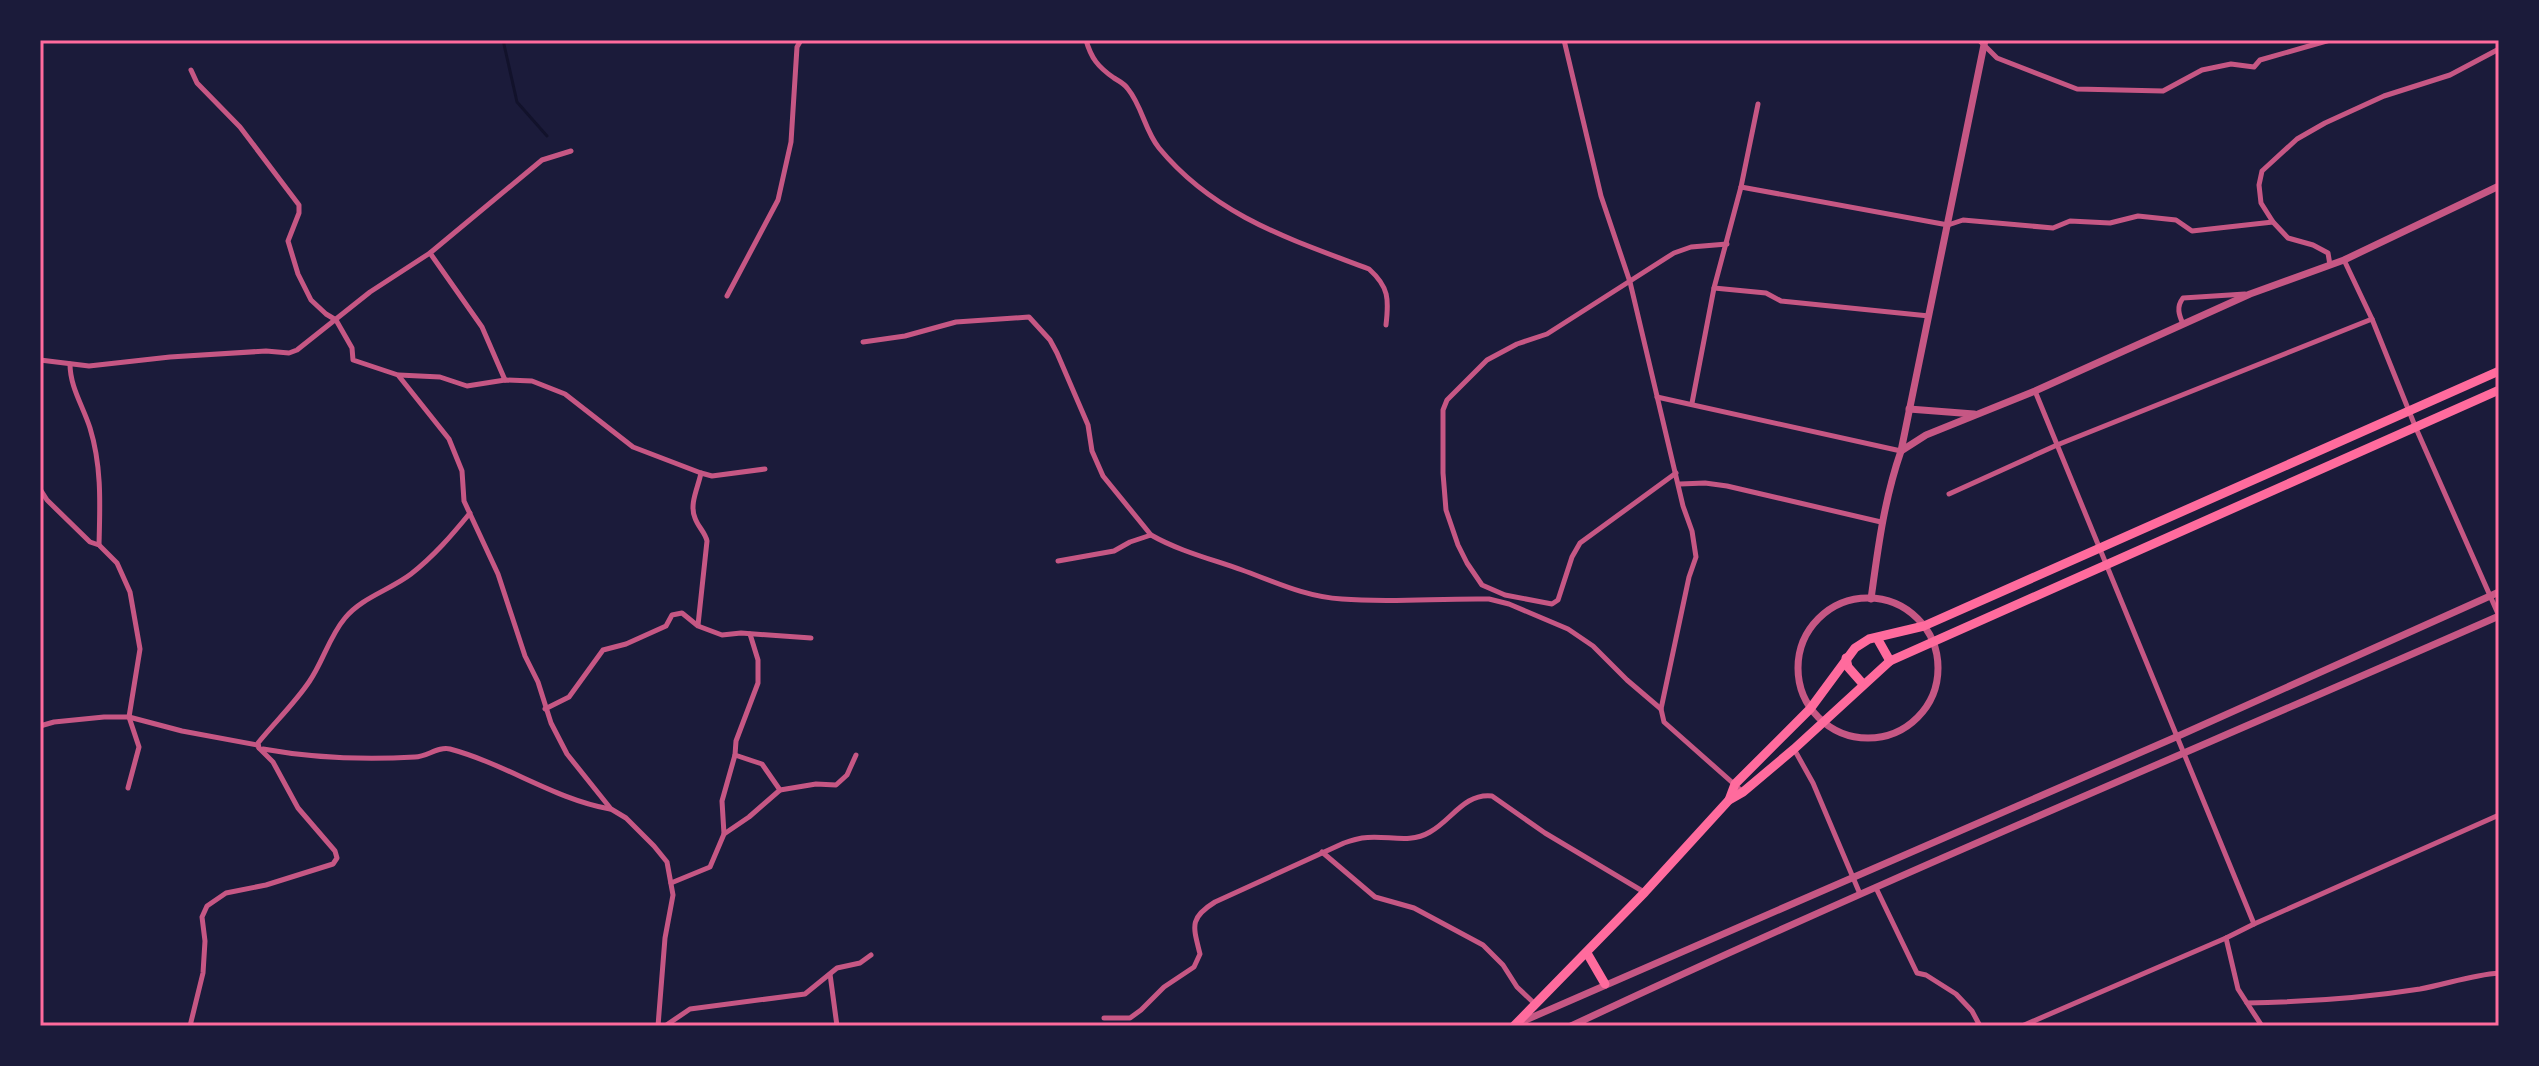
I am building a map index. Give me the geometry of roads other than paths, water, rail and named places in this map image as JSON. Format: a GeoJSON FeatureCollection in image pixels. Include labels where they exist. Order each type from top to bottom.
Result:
{"type":"FeatureCollection","features":[{"type":"Feature","properties":{"kind":"highway"},"geometry":{"type":"LineString","coordinates":[[1729,800],[1735,784],[1810,709],[1846,658],[1860,644],[1924,626],[2499,371]]}},
{"type":"Feature","properties":{"kind":"highway"},"geometry":{"type":"LineString","coordinates":[[1515,1025],[1587,953],[1729,800],[1794,749],[1890,661],[2499,390]]}},
{"type":"Feature","properties":{"kind":"highway"},"geometry":{"type":"LineString","coordinates":[[1877,638],[1890,661]]}},
{"type":"Feature","properties":{"kind":"highway"},"geometry":{"type":"LineString","coordinates":[[1846,658],[1848,667],[1863,684]]}},
{"type":"Feature","properties":{"kind":"highway"},"geometry":{"type":"LineString","coordinates":[[1587,953],[1605,984]]}},
{"type":"Feature","properties":{"kind":"street"},"geometry":{"type":"LineString","coordinates":[[727,296],[778,200],[791,142],[797,47],[801,40]]}},
{"type":"Feature","properties":{"kind":"street"},"geometry":{"type":"LineString","coordinates":[[1086,40],[1091,57],[1103,71],[1128,88],[1158,147],[1193,184],[1280,236],[1369,269],[1380,279],[1388,300],[1386,325]]}},
{"type":"Feature","properties":{"kind":"street"},"geometry":{"type":"LineString","coordinates":[[1564,40],[1601,196],[1630,282],[1696,557],[1661,709],[1664,722],[1743,792]]}},
{"type":"Feature","properties":{"kind":"street"},"geometry":{"type":"LineString","coordinates":[[1983,41],[1997,58],[2077,89],[2163,91],[2202,70],[2231,64],[2254,67],[2260,60],[2330,40]]}},
{"type":"Feature","properties":{"kind":"street"},"geometry":{"type":"LineString","coordinates":[[1871,599],[1881,522],[1888,488],[1901,451],[1983,41]]}},
{"type":"Feature","properties":{"kind":"street"},"geometry":{"type":"LineString","coordinates":[[2330,265],[2328,253],[2288,238],[2273,222],[2261,203],[2259,185],[2262,171],[2297,139],[2384,96],[2450,75],[2499,49]]}},
{"type":"Feature","properties":{"kind":"street"},"geometry":{"type":"LineString","coordinates":[[191,70],[197,83],[240,127],[299,205],[288,241],[294,260],[310,298],[336,320],[352,348],[353,360],[398,375],[440,377],[467,386],[505,380],[532,381],[560,391],[633,447],[701,473],[712,476],[765,469]]}},
{"type":"Feature","properties":{"kind":"street"},"geometry":{"type":"LineString","coordinates":[[1692,403],[1714,288],[1741,187],[1758,104]]}},
{"type":"Feature","properties":{"kind":"street"},"geometry":{"type":"LineString","coordinates":[[40,360],[89,366],[266,351],[289,353],[430,253],[542,160],[571,151]]}},
{"type":"Feature","properties":{"kind":"street"},"geometry":{"type":"LineString","coordinates":[[1657,397],[1901,451],[1926,435],[2035,391],[2250,294],[2344,260],[2499,186]]}},
{"type":"Feature","properties":{"kind":"street"},"geometry":{"type":"LineString","coordinates":[[1741,187],[1948,225],[1963,220],[2053,228],[2070,221],[2110,223],[2138,216],[2176,220],[2192,231],[2273,222]]}},
{"type":"Feature","properties":{"kind":"street"},"geometry":{"type":"LineString","coordinates":[[1676,473],[1580,543],[1572,557],[1558,600],[1552,604],[1505,595],[1482,585],[1458,545],[1446,510],[1443,410],[1447,400],[1487,360],[1517,344],[1547,334],[1674,253],[1691,247],[1727,244]]}},
{"type":"Feature","properties":{"kind":"street"},"geometry":{"type":"LineString","coordinates":[[430,253],[482,327],[505,380]]}},
{"type":"Feature","properties":{"kind":"street"},"geometry":{"type":"LineString","coordinates":[[1571,1026],[1860,894],[2499,616],[2344,260]]}},
{"type":"Feature","properties":{"kind":"street"},"geometry":{"type":"LineString","coordinates":[[1714,288],[1766,293],[1781,301],[1929,316]]}},
{"type":"Feature","properties":{"kind":"street"},"geometry":{"type":"LineString","coordinates":[[2183,324],[2178,312],[2183,298],[2250,294]]}},
{"type":"Feature","properties":{"kind":"street"},"geometry":{"type":"LineString","coordinates":[[863,342],[905,336],[956,322],[1029,317],[1050,340],[1057,353],[1088,425],[1092,451],[1103,476],[1151,535],[1177,549],[1317,596],[1341,599],[1489,599],[1509,604],[1568,629],[1593,646],[1661,709]]}},
{"type":"Feature","properties":{"kind":"street"},"geometry":{"type":"LineString","coordinates":[[1949,494],[2057,445],[2372,319]]}},
{"type":"Feature","properties":{"kind":"street"},"geometry":{"type":"LineString","coordinates":[[70,364],[72,385],[90,429],[100,476],[99,545]]}},
{"type":"Feature","properties":{"kind":"street"},"geometry":{"type":"LineString","coordinates":[[398,375],[449,439],[462,471],[463,495],[498,574],[545,709],[567,754],[611,809],[626,818],[667,862],[673,895],[665,938],[658,1026]]}},
{"type":"Feature","properties":{"kind":"street"},"geometry":{"type":"LineString","coordinates":[[2035,391],[2254,924]]}},
{"type":"Feature","properties":{"kind":"street"},"geometry":{"type":"LineString","coordinates":[[1909,409],[1977,414]]}},
{"type":"Feature","properties":{"kind":"street"},"geometry":{"type":"LineString","coordinates":[[698,626],[707,541],[692,508],[701,473]]}},
{"type":"Feature","properties":{"kind":"street"},"geometry":{"type":"LineString","coordinates":[[1680,484],[1727,486],[1881,522]]}},
{"type":"Feature","properties":{"kind":"street"},"geometry":{"type":"LineString","coordinates":[[40,489],[47,500],[90,542],[99,545],[117,563],[130,592],[140,649],[129,717],[139,747],[128,788]]}},
{"type":"Feature","properties":{"kind":"street"},"geometry":{"type":"LineString","coordinates":[[258,747],[265,734],[288,711],[310,680],[346,616],[410,574],[443,546],[470,513]]}},
{"type":"Feature","properties":{"kind":"street"},"geometry":{"type":"LineString","coordinates":[[1058,561],[1114,551],[1151,535]]}},
{"type":"Feature","properties":{"kind":"street"},"geometry":{"type":"LineString","coordinates":[[1515,1025],[2176,737],[2499,592]]}},
{"type":"Feature","properties":{"kind":"street"},"geometry":{"type":"LineString","coordinates":[[1871,599],[1897,605],[1924,626],[1937,662],[1938,680],[1933,695],[1915,721],[1887,736],[1871,738],[1840,732],[1824,722],[1810,709],[1798,675],[1799,655],[1817,620],[1833,608],[1851,601],[1871,599]]}},
{"type":"Feature","properties":{"kind":"street"},"geometry":{"type":"LineString","coordinates":[[545,709],[569,697],[603,650],[626,644],[666,626],[672,615],[682,613],[698,626],[722,635],[811,638]]}},
{"type":"Feature","properties":{"kind":"street"},"geometry":{"type":"LineString","coordinates":[[671,883],[710,867],[724,834],[722,801],[736,741],[758,683],[758,660],[750,634]]}},
{"type":"Feature","properties":{"kind":"street"},"geometry":{"type":"LineString","coordinates":[[40,726],[54,722],[129,717],[288,754],[340,758],[420,757],[447,748],[506,768],[586,805],[611,809]]}},
{"type":"Feature","properties":{"kind":"street"},"geometry":{"type":"LineString","coordinates":[[190,1026],[203,973],[205,941],[202,917],[207,906],[226,893],[322,868],[333,864],[337,858],[335,851],[298,808],[273,762],[258,747]]}},
{"type":"Feature","properties":{"kind":"street"},"geometry":{"type":"LineString","coordinates":[[1794,749],[1807,770],[1860,894]]}},
{"type":"Feature","properties":{"kind":"street"},"geometry":{"type":"LineString","coordinates":[[735,755],[762,764],[780,790]]}},
{"type":"Feature","properties":{"kind":"street"},"geometry":{"type":"LineString","coordinates":[[724,834],[780,790],[816,784],[836,785],[847,775],[856,755]]}},
{"type":"Feature","properties":{"kind":"street"},"geometry":{"type":"LineString","coordinates":[[2065,784],[2074,802]]}},
{"type":"Feature","properties":{"kind":"street"},"geometry":{"type":"LineString","coordinates":[[1104,1018],[1130,1018],[1164,987],[1194,967],[1200,954],[1194,928],[1200,911],[1322,852],[1364,837],[1413,840],[1431,832],[1472,797],[1492,796],[1545,833],[1645,892]]}},
{"type":"Feature","properties":{"kind":"street"},"geometry":{"type":"LineString","coordinates":[[2022,1026],[2499,815]]}},
{"type":"Feature","properties":{"kind":"street"},"geometry":{"type":"LineString","coordinates":[[1948,835],[1956,852]]}},
{"type":"Feature","properties":{"kind":"street"},"geometry":{"type":"LineString","coordinates":[[1322,852],[1375,897],[1414,908],[1483,945],[1535,1005]]}},
{"type":"Feature","properties":{"kind":"street"},"geometry":{"type":"LineString","coordinates":[[1876,888],[1917,973],[1926,975],[1956,994],[1972,1011],[1980,1026]]}},
{"type":"Feature","properties":{"kind":"street"},"geometry":{"type":"LineString","coordinates":[[1800,901],[1807,919]]}},
{"type":"Feature","properties":{"kind":"street"},"geometry":{"type":"LineString","coordinates":[[2226,938],[2238,989],[2262,1026]]}},
{"type":"Feature","properties":{"kind":"street"},"geometry":{"type":"LineString","coordinates":[[665,1026],[690,1009],[805,994],[842,966],[860,963],[871,955]]}},
{"type":"Feature","properties":{"kind":"street"},"geometry":{"type":"LineString","coordinates":[[2247,1003],[2351,998],[2499,973]]}},
{"type":"Feature","properties":{"kind":"street"},"geometry":{"type":"LineString","coordinates":[[830,974],[837,1026]]}},
{"type":"Feature","properties":{"kind":"waterway"},"geometry":{"type":"LineString","coordinates":[[503,40],[517,102],[547,136]]}}]}
